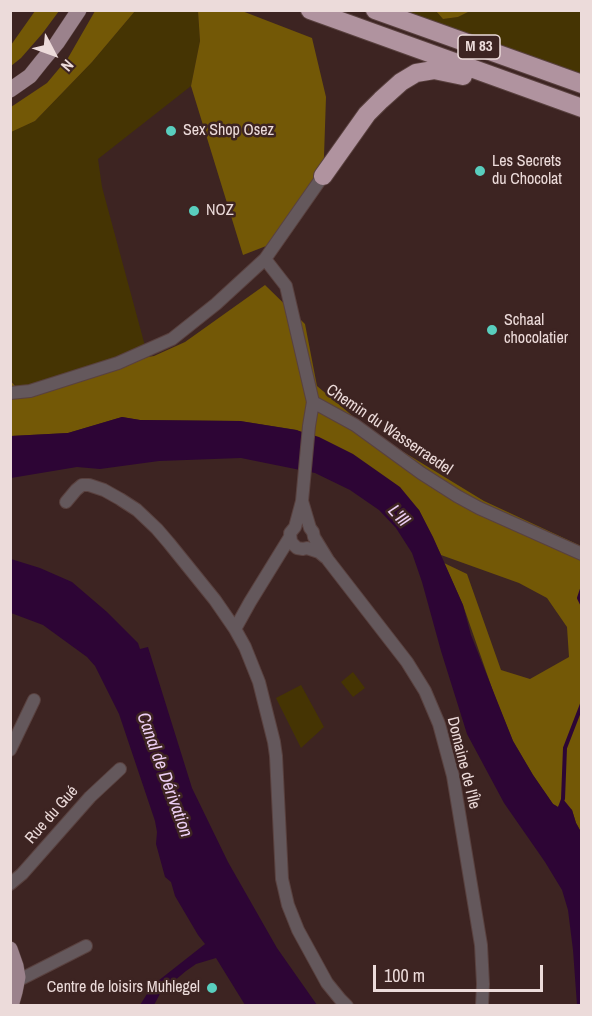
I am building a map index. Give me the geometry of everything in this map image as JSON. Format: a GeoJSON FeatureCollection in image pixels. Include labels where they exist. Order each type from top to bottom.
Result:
{"type":"FeatureCollection","features":[{"type":"Feature","properties":{"kind":"highway","name":"M 83"},"geometry":{"type":"LineString","coordinates":[[310,10],[582,108]]}},
{"type":"Feature","properties":{"kind":"highway","name":"M 83"},"geometry":{"type":"LineString","coordinates":[[375,10],[582,84]]}},
{"type":"Feature","properties":{"kind":"highway"},"geometry":{"type":"LineString","coordinates":[[323,176],[368,114],[401,82],[416,73],[435,70],[473,79],[497,77]]}},
{"type":"Feature","properties":{"kind":"main road"},"geometry":{"type":"LineString","coordinates":[[10,90],[30,76],[57,43],[79,10]]}},
{"type":"Feature","properties":{"kind":"main road"},"geometry":{"type":"LineString","coordinates":[[10,950],[16,966],[17,981],[11,1005]]}},
{"type":"Feature","properties":{"kind":"street"},"geometry":{"type":"LineString","coordinates":[[10,393],[30,391],[118,363],[172,339],[216,304],[264,259],[323,176]]}},
{"type":"Feature","properties":{"kind":"street","name":"Chemin du Wasserraedel"},"geometry":{"type":"LineString","coordinates":[[264,259],[286,286],[313,402],[355,425],[457,496],[582,554]]}},
{"type":"Feature","properties":{"kind":"street","name":"Domaine de l'Île"},"geometry":{"type":"LineString","coordinates":[[235,629],[293,532],[302,501],[313,402]]}},
{"type":"Feature","properties":{"kind":"street"},"geometry":{"type":"LineString","coordinates":[[66,502],[82,485],[89,484],[104,490],[137,510],[158,529],[235,629],[259,682],[274,742],[282,879],[288,905],[298,930],[327,983],[347,1005]]}},
{"type":"Feature","properties":{"kind":"street","name":"Domaine de l'Île"},"geometry":{"type":"LineString","coordinates":[[302,501],[307,540],[328,560],[407,662],[425,691],[439,724],[453,776],[481,945],[482,1005]]}},
{"type":"Feature","properties":{"kind":"street"},"geometry":{"type":"LineString","coordinates":[[305,525],[307,540],[291,542],[293,532],[305,525]]}},
{"type":"Feature","properties":{"kind":"street","name":"Domaine de l'Île"},"geometry":{"type":"LineString","coordinates":[[276,561],[307,540]]}},
{"type":"Feature","properties":{"kind":"street"},"geometry":{"type":"LineString","coordinates":[[10,750],[34,700]]}},
{"type":"Feature","properties":{"kind":"street","name":"Rue du Gué"},"geometry":{"type":"LineString","coordinates":[[10,884],[22,874],[90,797],[120,769]]}},
{"type":"Feature","properties":{"kind":"street"},"geometry":{"type":"LineString","coordinates":[[17,981],[86,946]]}},
{"type":"Feature","properties":{"kind":"shaded area"},"geometry":{"type":"Polygon","coordinates":[[[35,11],[59,11],[42,34],[11,66],[11,45],[35,11]]]}},
{"type":"Feature","properties":{"kind":"shaded area"},"geometry":{"type":"Polygon","coordinates":[[[95,11],[135,11],[92,62],[35,121],[11,132],[11,107],[47,83],[68,58],[95,11]]]}},
{"type":"Feature","properties":{"kind":"shaded area"},"geometry":{"type":"Polygon","coordinates":[[[135,11],[198,11],[200,41],[191,86],[98,159],[102,187],[148,357],[59,388],[23,395],[11,380],[10,132],[35,121],[92,62],[135,11]]]}},
{"type":"Feature","properties":{"kind":"shaded area"},"geometry":{"type":"Polygon","coordinates":[[[198,11],[242,11],[312,38],[326,97],[322,183],[279,241],[243,255],[191,86],[200,41],[198,11]]]}},
{"type":"Feature","properties":{"kind":"shaded area"},"geometry":{"type":"Polygon","coordinates":[[[401,11],[436,11],[443,19],[458,17],[470,11],[581,11],[581,74],[401,11]]]}},
{"type":"Feature","properties":{"kind":"shaded area"},"geometry":{"type":"Polygon","coordinates":[[[436,11],[470,11],[458,17],[443,19],[436,11]]]}},
{"type":"Feature","properties":{"kind":"shaded area"},"geometry":{"type":"Polygon","coordinates":[[[265,285],[305,324],[317,386],[374,434],[484,501],[581,546],[581,832],[572,810],[560,804],[558,807],[553,804],[513,741],[463,605],[444,563],[467,574],[501,670],[530,679],[569,657],[567,627],[547,598],[519,583],[441,555],[419,510],[297,430],[240,421],[140,420],[122,417],[68,433],[11,436],[10,380],[23,395],[59,388],[154,356],[185,342],[265,285]]]}},
{"type":"Feature","properties":{"kind":"shaded area"},"geometry":{"type":"Polygon","coordinates":[[[353,672],[365,688],[353,697],[341,682],[353,672]]]}},
{"type":"Feature","properties":{"kind":"shaded area"},"geometry":{"type":"Polygon","coordinates":[[[301,685],[324,727],[301,748],[276,698],[301,685]]]}},
{"type":"Feature","properties":{"kind":"water","name":"L'Ill"},"geometry":{"type":"Polygon","coordinates":[[[122,417],[140,420],[240,421],[296,430],[319,437],[353,454],[400,487],[419,510],[463,605],[471,635],[513,741],[553,804],[558,807],[563,799],[572,810],[581,832],[581,1005],[577,1005],[568,910],[562,890],[504,803],[467,734],[422,582],[412,553],[396,528],[379,510],[350,490],[315,473],[241,458],[159,461],[100,469],[77,467],[11,478],[11,436],[68,433],[122,417]]]}},
{"type":"Feature","properties":{"kind":"water","name":"Canal de Dérivation"},"geometry":{"type":"Polygon","coordinates":[[[11,559],[40,568],[72,582],[107,612],[138,643],[140,649],[148,647],[192,788],[228,862],[277,948],[317,1005],[245,1005],[216,958],[196,964],[186,971],[161,992],[154,1005],[140,1005],[158,981],[205,944],[175,896],[171,882],[165,877],[156,844],[155,821],[119,714],[95,666],[87,657],[43,625],[11,613],[11,559]]]}},
{"type":"Feature","properties":{"kind":"waterway"},"geometry":{"type":"LineString","coordinates":[[582,589],[579,598],[582,604]]}},
{"type":"Feature","properties":{"kind":"waterway"},"geometry":{"type":"LineString","coordinates":[[563,799],[565,748],[582,704]]}},
{"type":"Feature","properties":{"kind":"place","name":"Sex Shop Osez"},"geometry":{"type":"Point","coordinates":[171,131]}},
{"type":"Feature","properties":{"kind":"place","name":"Les Secrets du Chocolat"},"geometry":{"type":"Point","coordinates":[480,171]}},
{"type":"Feature","properties":{"kind":"place","name":"NOZ"},"geometry":{"type":"Point","coordinates":[194,211]}},
{"type":"Feature","properties":{"kind":"place","name":"Schaal chocolatier"},"geometry":{"type":"Point","coordinates":[492,330]}},
{"type":"Feature","properties":{"kind":"place","name":"Centre de loisirs Muhlegel"},"geometry":{"type":"Point","coordinates":[212,988]}}]}
